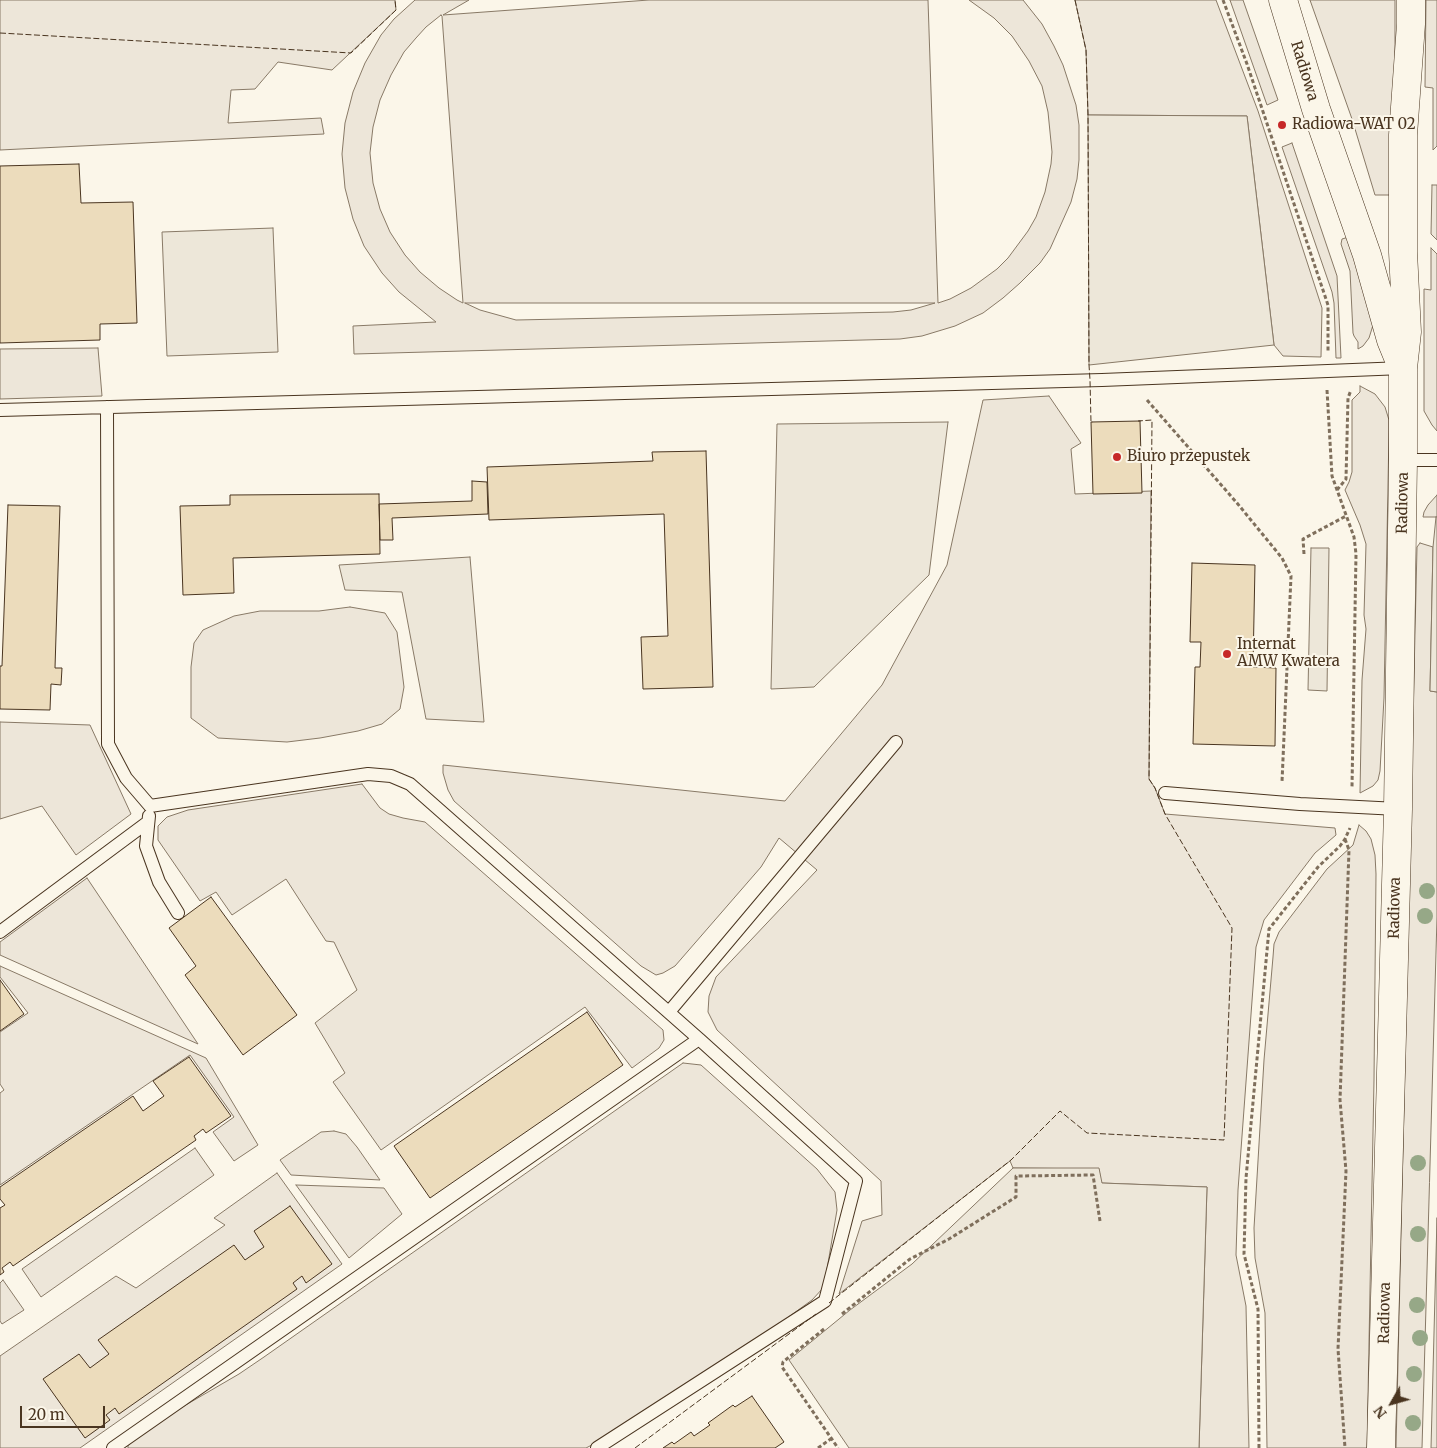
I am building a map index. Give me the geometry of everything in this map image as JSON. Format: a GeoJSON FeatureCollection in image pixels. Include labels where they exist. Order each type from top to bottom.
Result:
{"type":"FeatureCollection","features":[{"type":"Feature","properties":{"kind":"main road","name":"Radiowa"},"geometry":{"type":"LineString","coordinates":[[1283,0],[1316,109],[1368,255],[1391,340],[1403,368]]}},
{"type":"Feature","properties":{"kind":"main road","name":"Radiowa"},"geometry":{"type":"LineString","coordinates":[[1381,1448],[1398,809],[1403,368],[1408,332],[1403,252],[1403,136],[1411,0]]}},
{"type":"Feature","properties":{"kind":"lane"},"geometry":{"type":"LineString","coordinates":[[0,410],[1090,380],[1403,368]]}},
{"type":"Feature","properties":{"kind":"lane"},"geometry":{"type":"LineString","coordinates":[[107,407],[108,744],[126,778],[150,806],[146,846],[159,882],[178,913]]}},
{"type":"Feature","properties":{"kind":"lane"},"geometry":{"type":"LineString","coordinates":[[1403,460],[1437,460]]}},
{"type":"Feature","properties":{"kind":"lane"},"geometry":{"type":"LineString","coordinates":[[668,1012],[896,742]]}},
{"type":"Feature","properties":{"kind":"lane"},"geometry":{"type":"LineString","coordinates":[[150,806],[368,774],[391,776],[410,784],[699,1039],[856,1181],[825,1301],[597,1448]]}},
{"type":"Feature","properties":{"kind":"lane"},"geometry":{"type":"LineString","coordinates":[[1165,793],[1282,803],[1398,809]]}},
{"type":"Feature","properties":{"kind":"lane"},"geometry":{"type":"LineString","coordinates":[[0,932],[148,822]]}},
{"type":"Feature","properties":{"kind":"lane"},"geometry":{"type":"LineString","coordinates":[[113,1448],[699,1039]]}},
{"type":"Feature","properties":{"kind":"path"},"geometry":{"type":"LineString","coordinates":[[1223,0],[1247,64],[1328,305],[1327,389],[1332,476],[1354,537],[1356,554],[1352,793]]}},
{"type":"Feature","properties":{"kind":"path"},"geometry":{"type":"LineString","coordinates":[[1336,490],[1346,479],[1348,398],[1352,388]]}},
{"type":"Feature","properties":{"kind":"path"},"geometry":{"type":"LineString","coordinates":[[1144,396],[1242,509],[1282,558],[1291,576],[1282,803]]}},
{"type":"Feature","properties":{"kind":"path"},"geometry":{"type":"LineString","coordinates":[[1304,554],[1303,539],[1346,516]]}},
{"type":"Feature","properties":{"kind":"path"},"geometry":{"type":"LineString","coordinates":[[1258,1448],[1258,1309],[1244,1254],[1246,1178],[1269,929],[1318,867],[1345,839],[1350,828]]}},
{"type":"Feature","properties":{"kind":"path"},"geometry":{"type":"LineString","coordinates":[[1345,839],[1349,850],[1340,1100],[1346,1171],[1338,1349],[1345,1448]]}},
{"type":"Feature","properties":{"kind":"path"},"geometry":{"type":"LineString","coordinates":[[835,1320],[910,1259],[949,1239],[1016,1197],[1016,1176],[1093,1175],[1100,1221]]}},
{"type":"Feature","properties":{"kind":"path"},"geometry":{"type":"LineString","coordinates":[[828,1326],[783,1362],[782,1367],[838,1448]]}},
{"type":"Feature","properties":{"kind":"path"},"geometry":{"type":"LineString","coordinates":[[818,1448],[832,1438]]}},
{"type":"Feature","properties":{"kind":"shaded area"},"geometry":{"type":"Polygon","coordinates":[[[0,0],[395,0],[396,10],[332,70],[278,62],[255,89],[231,90],[228,123],[321,118],[324,134],[0,150],[0,0]]]}},
{"type":"Feature","properties":{"kind":"shaded area"},"geometry":{"type":"Polygon","coordinates":[[[415,0],[469,0],[443,15],[649,0],[928,0],[938,303],[971,288],[997,269],[1008,258],[1036,217],[1045,192],[1052,152],[1048,112],[1042,86],[1029,61],[1012,36],[994,18],[969,0],[1023,0],[1042,24],[1054,46],[1063,65],[1076,105],[1079,125],[1077,179],[1071,202],[1050,249],[1040,263],[1003,298],[983,313],[955,326],[922,336],[900,339],[354,354],[353,326],[436,322],[399,292],[382,273],[364,246],[353,219],[345,188],[342,154],[345,123],[353,92],[365,63],[381,35],[394,19],[415,0]],[[442,16],[426,27],[404,52],[391,75],[380,100],[373,127],[370,153],[373,183],[380,209],[390,232],[405,255],[420,272],[439,288],[463,303],[442,16]],[[465,303],[480,310],[516,320],[893,312],[911,310],[935,303],[465,303]]]}},
{"type":"Feature","properties":{"kind":"shaded area"},"geometry":{"type":"Polygon","coordinates":[[[1075,0],[1216,0],[1258,111],[1322,308],[1321,357],[1283,356],[1274,345],[1247,116],[1088,115],[1086,50],[1075,0]]]}},
{"type":"Feature","properties":{"kind":"shaded area"},"geometry":{"type":"Polygon","coordinates":[[[1230,0],[1243,0],[1278,100],[1267,105],[1230,0]]]}},
{"type":"Feature","properties":{"kind":"shaded area"},"geometry":{"type":"Polygon","coordinates":[[[1310,0],[1395,0],[1395,195],[1375,195],[1352,119],[1310,0]]]}},
{"type":"Feature","properties":{"kind":"shaded area"},"geometry":{"type":"Polygon","coordinates":[[[1426,0],[1437,0],[1437,146],[1433,150],[1433,88],[1425,87],[1426,0]]]}},
{"type":"Feature","properties":{"kind":"shaded area"},"geometry":{"type":"Polygon","coordinates":[[[1088,115],[1247,116],[1274,345],[1089,365],[1088,115]]]}},
{"type":"Feature","properties":{"kind":"shaded area"},"geometry":{"type":"Polygon","coordinates":[[[1292,143],[1337,276],[1341,358],[1336,358],[1332,292],[1282,147],[1292,143]]]}},
{"type":"Feature","properties":{"kind":"shaded area"},"geometry":{"type":"Polygon","coordinates":[[[1432,185],[1437,185],[1437,240],[1431,234],[1432,185]]]}},
{"type":"Feature","properties":{"kind":"shaded area"},"geometry":{"type":"Polygon","coordinates":[[[273,228],[278,352],[167,356],[162,232],[273,228]]]}},
{"type":"Feature","properties":{"kind":"shaded area"},"geometry":{"type":"Polygon","coordinates":[[[1349,237],[1374,322],[1369,338],[1358,349],[1358,342],[1353,333],[1350,271],[1341,244],[1342,239],[1349,237]]]}},
{"type":"Feature","properties":{"kind":"shaded area"},"geometry":{"type":"Polygon","coordinates":[[[1431,248],[1437,254],[1437,431],[1424,411],[1424,289],[1431,290],[1431,248]]]}},
{"type":"Feature","properties":{"kind":"shaded area"},"geometry":{"type":"Polygon","coordinates":[[[98,348],[102,396],[0,399],[0,349],[98,348]]]}},
{"type":"Feature","properties":{"kind":"shaded area"},"geometry":{"type":"Polygon","coordinates":[[[1360,386],[1375,394],[1385,407],[1389,420],[1389,431],[1384,698],[1380,771],[1378,780],[1373,786],[1360,793],[1362,680],[1366,629],[1364,615],[1366,544],[1345,490],[1352,472],[1352,400],[1360,392],[1360,386]]]}},
{"type":"Feature","properties":{"kind":"shaded area"},"geometry":{"type":"Polygon","coordinates":[[[1049,396],[1081,443],[1071,449],[1075,494],[1151,491],[1149,779],[1155,788],[1165,814],[1335,828],[1336,835],[1315,853],[1264,920],[1256,947],[1238,1190],[1236,1255],[1246,1306],[1249,1448],[1199,1448],[1207,1187],[1101,1183],[1099,1169],[1013,1168],[1010,1161],[839,1294],[862,1221],[882,1215],[881,1181],[717,1030],[708,1012],[709,996],[716,977],[817,870],[779,838],[761,867],[675,966],[656,975],[641,966],[454,801],[448,790],[443,773],[443,765],[785,801],[882,685],[947,565],[983,400],[1049,396]]]}},
{"type":"Feature","properties":{"kind":"shaded area"},"geometry":{"type":"Polygon","coordinates":[[[948,422],[929,575],[814,687],[771,689],[777,424],[948,422]]]}},
{"type":"Feature","properties":{"kind":"shaded area"},"geometry":{"type":"Polygon","coordinates":[[[1437,495],[1437,517],[1423,517],[1428,505],[1437,495]]]}},
{"type":"Feature","properties":{"kind":"shaded area"},"geometry":{"type":"Polygon","coordinates":[[[1436,517],[1437,692],[1430,691],[1433,547],[1436,517]]]}},
{"type":"Feature","properties":{"kind":"shaded area"},"geometry":{"type":"Polygon","coordinates":[[[1420,543],[1433,547],[1430,691],[1437,692],[1437,917],[1422,1448],[1396,1448],[1417,547],[1420,543]]]}},
{"type":"Feature","properties":{"kind":"shaded area"},"geometry":{"type":"Polygon","coordinates":[[[1311,548],[1329,548],[1327,691],[1308,690],[1311,548]]]}},
{"type":"Feature","properties":{"kind":"shaded area"},"geometry":{"type":"Polygon","coordinates":[[[470,557],[484,722],[426,719],[402,592],[345,590],[339,565],[470,557]]]}},
{"type":"Feature","properties":{"kind":"shaded area"},"geometry":{"type":"Polygon","coordinates":[[[350,607],[385,613],[397,632],[404,687],[400,709],[382,724],[358,731],[287,742],[218,738],[191,718],[191,667],[194,643],[203,630],[234,616],[260,611],[319,611],[350,607]]]}},
{"type":"Feature","properties":{"kind":"shaded area"},"geometry":{"type":"Polygon","coordinates":[[[0,722],[90,725],[131,814],[76,855],[42,806],[0,819],[0,722]]]}},
{"type":"Feature","properties":{"kind":"shaded area"},"geometry":{"type":"Polygon","coordinates":[[[362,784],[380,808],[389,814],[425,822],[663,1030],[664,1040],[659,1048],[632,1068],[585,1007],[381,1150],[333,1082],[345,1073],[315,1023],[357,990],[334,942],[326,941],[286,879],[232,915],[216,892],[200,901],[158,840],[158,826],[167,817],[188,810],[362,784]]]}},
{"type":"Feature","properties":{"kind":"shaded area"},"geometry":{"type":"Polygon","coordinates":[[[1359,825],[1371,839],[1375,855],[1376,874],[1367,1448],[1267,1448],[1265,1313],[1255,1258],[1254,1228],[1264,1060],[1274,944],[1279,932],[1327,869],[1353,845],[1359,825]]]}},
{"type":"Feature","properties":{"kind":"shaded area"},"geometry":{"type":"Polygon","coordinates":[[[87,878],[198,1044],[0,955],[0,942],[87,878]]]}},
{"type":"Feature","properties":{"kind":"shaded area"},"geometry":{"type":"Polygon","coordinates":[[[0,966],[206,1058],[258,1145],[234,1161],[213,1132],[234,1117],[190,1055],[0,1185],[0,1093],[4,1090],[0,1084],[0,1032],[28,1013],[0,977],[0,966]]]}},
{"type":"Feature","properties":{"kind":"shaded area"},"geometry":{"type":"Polygon","coordinates":[[[683,1063],[701,1065],[817,1169],[835,1192],[837,1210],[824,1287],[812,1300],[754,1342],[609,1436],[586,1448],[128,1448],[128,1445],[153,1424],[239,1374],[264,1357],[683,1063]]]}},
{"type":"Feature","properties":{"kind":"shaded area"},"geometry":{"type":"Polygon","coordinates":[[[334,1131],[346,1134],[380,1180],[291,1175],[280,1160],[321,1132],[334,1131]]]}},
{"type":"Feature","properties":{"kind":"shaded area"},"geometry":{"type":"Polygon","coordinates":[[[195,1148],[214,1175],[41,1297],[22,1269],[195,1148]]]}},
{"type":"Feature","properties":{"kind":"shaded area"},"geometry":{"type":"Polygon","coordinates":[[[1013,1168],[1099,1168],[1102,1183],[1207,1187],[1199,1448],[849,1448],[789,1360],[850,1310],[912,1264],[1013,1168]]]}},
{"type":"Feature","properties":{"kind":"shaded area"},"geometry":{"type":"Polygon","coordinates":[[[277,1173],[342,1264],[80,1448],[0,1448],[0,1356],[116,1276],[136,1288],[225,1225],[214,1218],[277,1173]]]}},
{"type":"Feature","properties":{"kind":"shaded area"},"geometry":{"type":"Polygon","coordinates":[[[296,1185],[384,1188],[402,1214],[349,1258],[296,1185]]]}},
{"type":"Feature","properties":{"kind":"shaded area"},"geometry":{"type":"Polygon","coordinates":[[[1437,1218],[1437,1448],[1431,1448],[1437,1218]]]}},
{"type":"Feature","properties":{"kind":"shaded area"},"geometry":{"type":"Polygon","coordinates":[[[3,1280],[24,1310],[2,1324],[0,1321],[0,1283],[3,1280]]]}},
{"type":"Feature","properties":{"kind":"building"},"geometry":{"type":"Polygon","coordinates":[[[79,164],[81,203],[133,202],[137,323],[100,324],[100,340],[0,343],[0,166],[79,164]]]}},
{"type":"Feature","properties":{"kind":"building","name":"Biuro przepustek"},"geometry":{"type":"Polygon","coordinates":[[[1140,421],[1142,493],[1093,494],[1091,422],[1140,421]]]}},
{"type":"Feature","properties":{"kind":"building"},"geometry":{"type":"Polygon","coordinates":[[[706,451],[713,687],[643,689],[641,637],[668,636],[664,514],[489,520],[487,467],[653,461],[652,452],[706,451]]]}},
{"type":"Feature","properties":{"kind":"building"},"geometry":{"type":"Polygon","coordinates":[[[472,481],[487,482],[488,514],[392,518],[393,540],[380,540],[379,504],[472,501],[472,481]]]}},
{"type":"Feature","properties":{"kind":"building"},"geometry":{"type":"Polygon","coordinates":[[[379,494],[380,554],[233,558],[234,593],[183,595],[180,506],[230,505],[230,495],[379,494]]]}},
{"type":"Feature","properties":{"kind":"building"},"geometry":{"type":"Polygon","coordinates":[[[8,505],[60,506],[55,668],[62,668],[61,685],[51,684],[50,710],[0,709],[0,666],[2,666],[8,505]]]}},
{"type":"Feature","properties":{"kind":"building","name":"Internat AMW Kwatera"},"geometry":{"type":"Polygon","coordinates":[[[1192,563],[1255,565],[1253,667],[1276,668],[1275,746],[1193,744],[1195,667],[1200,667],[1201,642],[1190,642],[1192,563]]]}},
{"type":"Feature","properties":{"kind":"building"},"geometry":{"type":"Polygon","coordinates":[[[211,897],[297,1015],[243,1055],[185,975],[196,966],[169,928],[211,897]]]}},
{"type":"Feature","properties":{"kind":"building"},"geometry":{"type":"Polygon","coordinates":[[[0,980],[24,1014],[0,1031],[0,980]]]}},
{"type":"Feature","properties":{"kind":"building"},"geometry":{"type":"Polygon","coordinates":[[[587,1012],[623,1065],[430,1198],[394,1146],[587,1012]]]}},
{"type":"Feature","properties":{"kind":"building"},"geometry":{"type":"Polygon","coordinates":[[[189,1057],[231,1116],[206,1133],[203,1129],[194,1136],[196,1140],[13,1266],[10,1262],[2,1268],[4,1272],[0,1275],[0,1208],[5,1205],[0,1199],[0,1187],[133,1096],[143,1111],[164,1096],[153,1081],[189,1057]]]}},
{"type":"Feature","properties":{"kind":"building"},"geometry":{"type":"Polygon","coordinates":[[[290,1206],[332,1264],[306,1283],[302,1276],[293,1283],[297,1289],[119,1414],[115,1408],[106,1415],[110,1420],[85,1438],[43,1379],[79,1354],[90,1368],[109,1354],[98,1340],[234,1245],[245,1260],[264,1247],[254,1231],[290,1206]]]}},
{"type":"Feature","properties":{"kind":"building"},"geometry":{"type":"Polygon","coordinates":[[[752,1396],[784,1442],[775,1448],[663,1448],[672,1442],[674,1444],[691,1432],[694,1436],[733,1405],[735,1407],[752,1396]]]}},
{"type":"Feature","properties":{"kind":"fence"},"geometry":{"type":"LineString","coordinates":[[0,33],[351,53],[396,10],[395,0]]}},
{"type":"Feature","properties":{"kind":"fence"},"geometry":{"type":"LineString","coordinates":[[1075,0],[1086,50],[1089,365],[1091,422],[1093,422]]}},
{"type":"Feature","properties":{"kind":"fence"},"geometry":{"type":"LineString","coordinates":[[829,1303],[1011,1160],[1060,1111],[1087,1133],[1224,1140],[1232,928],[1165,814],[1155,788],[1149,779],[1152,420],[1138,421]]}},
{"type":"Feature","properties":{"kind":"fence"},"geometry":{"type":"LineString","coordinates":[[635,1448],[816,1314]]}},
{"type":"Feature","properties":{"kind":"place","name":"Radiowa-WAT 02"},"geometry":{"type":"Point","coordinates":[1282,125]}},
{"type":"Feature","properties":{"kind":"place","name":"Biuro przepustek"},"geometry":{"type":"Point","coordinates":[1117,457]}},
{"type":"Feature","properties":{"kind":"place","name":"Internat AMW Kwatera"},"geometry":{"type":"Point","coordinates":[1227,654]}}]}
